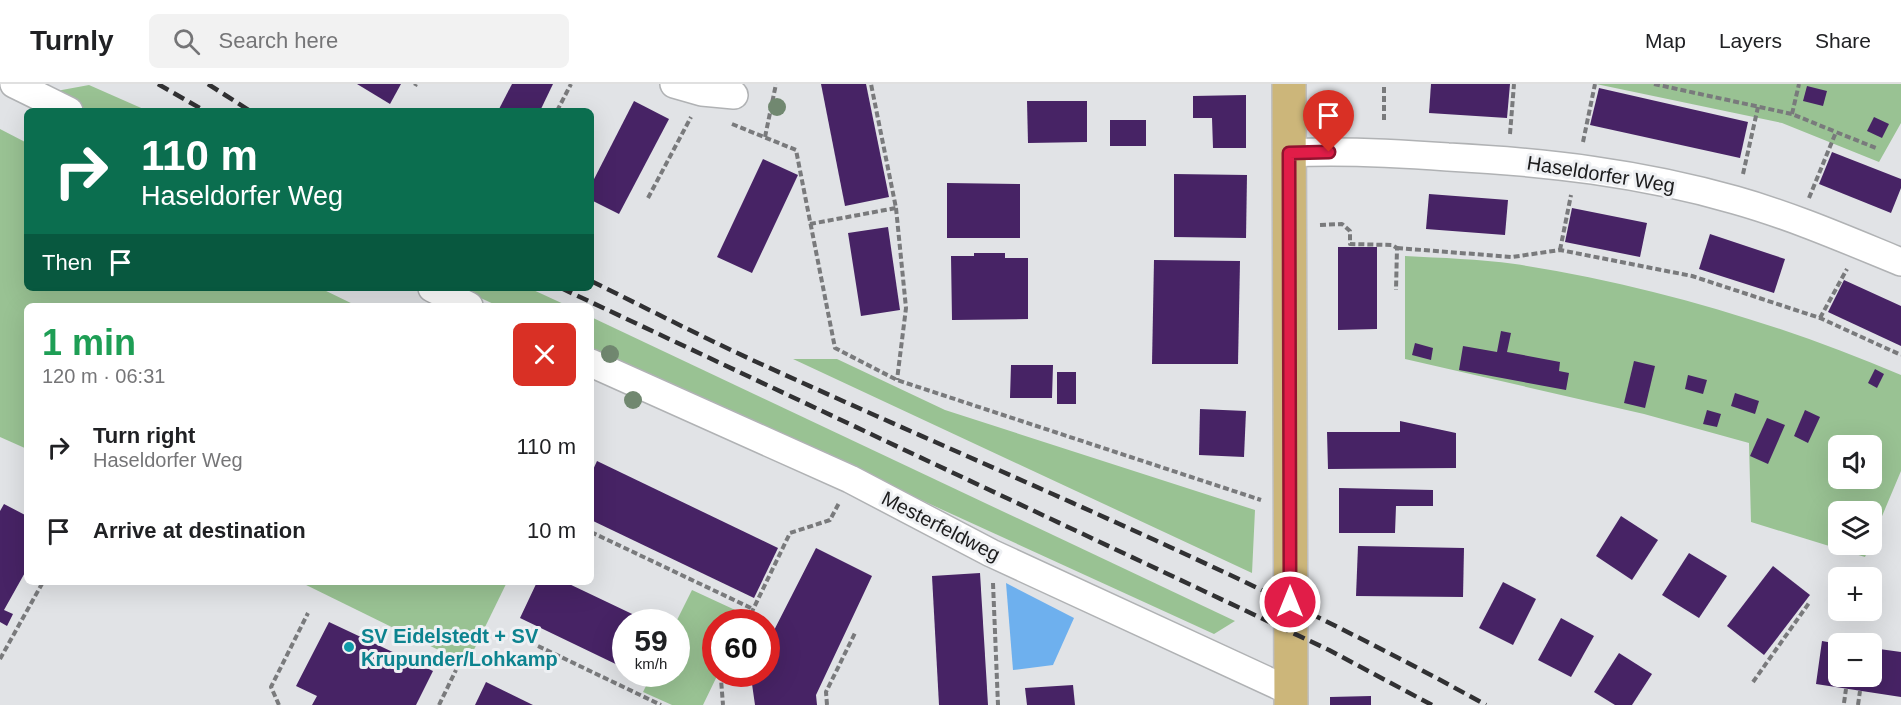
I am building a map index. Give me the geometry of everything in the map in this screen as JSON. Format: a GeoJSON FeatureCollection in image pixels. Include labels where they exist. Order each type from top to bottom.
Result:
{"type":"FeatureCollection","features":[{"type":"Feature","properties":{"kind":"main road"},"geometry":{"type":"LineString","coordinates":[[1289,84],[1290,698]]}},
{"type":"Feature","properties":{"kind":"street"},"geometry":{"type":"LineString","coordinates":[[14,84],[63,108]]}},
{"type":"Feature","properties":{"kind":"street"},"geometry":{"type":"LineString","coordinates":[[674,84],[702,92],[734,95]]}},
{"type":"Feature","properties":{"kind":"street","name":"Haseldorfer Weg"},"geometry":{"type":"LineString","coordinates":[[1289,153],[1383,153],[1506,160],[1628,176],[1737,200],[1799,221],[1901,262]]}},
{"type":"Feature","properties":{"kind":"street"},"geometry":{"type":"LineString","coordinates":[[438,291],[463,303]]}},
{"type":"Feature","properties":{"kind":"street","name":"Mesterfeldweg"},"geometry":{"type":"LineString","coordinates":[[594,364],[850,479],[991,554],[1290,698]]}},
{"type":"Feature","properties":{"kind":"path"},"geometry":{"type":"LineString","coordinates":[[559,108],[571,84]]}},
{"type":"Feature","properties":{"kind":"path"},"geometry":{"type":"LineString","coordinates":[[765,137],[776,84]]}},
{"type":"Feature","properties":{"kind":"path"},"geometry":{"type":"LineString","coordinates":[[871,84],[896,208],[906,308],[897,380]]}},
{"type":"Feature","properties":{"kind":"path"},"geometry":{"type":"LineString","coordinates":[[1384,84],[1384,120]]}},
{"type":"Feature","properties":{"kind":"path"},"geometry":{"type":"LineString","coordinates":[[1509,141],[1514,84]]}},
{"type":"Feature","properties":{"kind":"path"},"geometry":{"type":"LineString","coordinates":[[1581,150],[1595,84]]}},
{"type":"Feature","properties":{"kind":"path"},"geometry":{"type":"LineString","coordinates":[[1654,84],[1792,114],[1875,148]]}},
{"type":"Feature","properties":{"kind":"path"},"geometry":{"type":"LineString","coordinates":[[1792,114],[1799,84]]}},
{"type":"Feature","properties":{"kind":"path"},"geometry":{"type":"LineString","coordinates":[[648,198],[702,92]]}},
{"type":"Feature","properties":{"kind":"path"},"geometry":{"type":"LineString","coordinates":[[1740,185],[1758,107]]}},
{"type":"Feature","properties":{"kind":"path"},"geometry":{"type":"LineString","coordinates":[[728,122],[796,150],[835,348],[897,380],[1265,502]]}},
{"type":"Feature","properties":{"kind":"path"},"geometry":{"type":"LineString","coordinates":[[1805,206],[1836,132]]}},
{"type":"Feature","properties":{"kind":"path"},"geometry":{"type":"LineString","coordinates":[[1560,250],[1571,193]]}},
{"type":"Feature","properties":{"kind":"path"},"geometry":{"type":"LineString","coordinates":[[810,224],[896,208]]}},
{"type":"Feature","properties":{"kind":"path"},"geometry":{"type":"LineString","coordinates":[[1310,225],[1341,225],[1350,231],[1350,244],[1392,245],[1397,248],[1512,257],[1560,250],[1692,276],[1820,318],[1901,355]]}},
{"type":"Feature","properties":{"kind":"path"},"geometry":{"type":"LineString","coordinates":[[1396,290],[1397,248]]}},
{"type":"Feature","properties":{"kind":"path"},"geometry":{"type":"LineString","coordinates":[[1820,318],[1854,259]]}},
{"type":"Feature","properties":{"kind":"path"},"geometry":{"type":"LineString","coordinates":[[594,533],[753,609],[790,533],[830,520],[850,479]]}},
{"type":"Feature","properties":{"kind":"path"},"geometry":{"type":"LineString","coordinates":[[991,554],[998,705]]}},
{"type":"Feature","properties":{"kind":"path"},"geometry":{"type":"LineString","coordinates":[[0,659],[41,585]]}},
{"type":"Feature","properties":{"kind":"path"},"geometry":{"type":"LineString","coordinates":[[1753,682],[1809,603]]}},
{"type":"Feature","properties":{"kind":"path"},"geometry":{"type":"LineString","coordinates":[[279,705],[271,687],[308,613]]}},
{"type":"Feature","properties":{"kind":"path"},"geometry":{"type":"LineString","coordinates":[[827,705],[826,692],[855,633]]}},
{"type":"Feature","properties":{"kind":"path"},"geometry":{"type":"LineString","coordinates":[[538,646],[661,705]]}},
{"type":"Feature","properties":{"kind":"path"},"geometry":{"type":"LineString","coordinates":[[439,705],[456,670]]}},
{"type":"Feature","properties":{"kind":"path"},"geometry":{"type":"LineString","coordinates":[[722,687],[723,705]]}},
{"type":"Feature","properties":{"kind":"path"},"geometry":{"type":"LineString","coordinates":[[1844,703],[1846,689]]}},
{"type":"Feature","properties":{"kind":"path"},"geometry":{"type":"LineString","coordinates":[[1858,705],[1860,691]]}},
{"type":"Feature","properties":{"kind":"green space"},"geometry":{"type":"Polygon","coordinates":[[[1596,84],[1901,84],[1901,123],[1879,162],[1782,123],[1596,84]]]}},
{"type":"Feature","properties":{"kind":"green space"},"geometry":{"type":"Polygon","coordinates":[[[89,85],[141,108],[70,108],[40,94],[89,85]]]}},
{"type":"Feature","properties":{"kind":"green space"},"geometry":{"type":"Polygon","coordinates":[[[0,129],[24,141],[24,291],[326,291],[351,303],[24,303],[24,448],[0,437],[0,129]]]}},
{"type":"Feature","properties":{"kind":"green space"},"geometry":{"type":"Polygon","coordinates":[[[1405,256],[1515,264],[1614,282],[1760,322],[1901,375],[1901,471],[1882,516],[1882,501],[1828,501],[1828,546],[1751,522],[1749,443],[1644,414],[1405,359],[1405,256]]]}},
{"type":"Feature","properties":{"kind":"green space"},"geometry":{"type":"Polygon","coordinates":[[[466,291],[536,291],[562,303],[492,303],[466,291]]]}},
{"type":"Feature","properties":{"kind":"green space"},"geometry":{"type":"Polygon","coordinates":[[[594,318],[1235,621],[1214,634],[594,350],[594,318]]]}},
{"type":"Feature","properties":{"kind":"green space"},"geometry":{"type":"Polygon","coordinates":[[[793,359],[837,359],[945,410],[1255,510],[1252,573],[793,359]]]}},
{"type":"Feature","properties":{"kind":"green space"},"geometry":{"type":"Polygon","coordinates":[[[306,585],[506,585],[467,664],[306,585]]]}},
{"type":"Feature","properties":{"kind":"green space"},"geometry":{"type":"Polygon","coordinates":[[[692,590],[733,609],[702,609],[702,687],[712,687],[703,705],[672,705],[643,692],[646,687],[690,687],[690,609],[682,609],[692,590]]]}},
{"type":"Feature","properties":{"kind":"water"},"geometry":{"type":"Polygon","coordinates":[[[1006,583],[1074,618],[1053,665],[1013,670],[1006,583]]]}},
{"type":"Feature","properties":{"kind":"building"},"geometry":{"type":"Polygon","coordinates":[[[357,84],[401,84],[390,104],[357,84]]]}},
{"type":"Feature","properties":{"kind":"building"},"geometry":{"type":"Polygon","coordinates":[[[512,84],[553,84],[541,108],[500,108],[512,84]]]}},
{"type":"Feature","properties":{"kind":"building"},"geometry":{"type":"Polygon","coordinates":[[[821,84],[866,84],[889,197],[845,206],[821,84]]]}},
{"type":"Feature","properties":{"kind":"building"},"geometry":{"type":"Polygon","coordinates":[[[1431,84],[1510,84],[1507,118],[1429,113],[1431,84]]]}},
{"type":"Feature","properties":{"kind":"building"},"geometry":{"type":"Polygon","coordinates":[[[1807,86],[1827,91],[1823,106],[1803,101],[1807,86]]]}},
{"type":"Feature","properties":{"kind":"building"},"geometry":{"type":"Polygon","coordinates":[[[1599,88],[1748,122],[1740,158],[1590,125],[1599,88]]]}},
{"type":"Feature","properties":{"kind":"building"},"geometry":{"type":"Polygon","coordinates":[[[1246,95],[1246,148],[1213,148],[1212,118],[1193,118],[1193,96],[1246,95]]]}},
{"type":"Feature","properties":{"kind":"building"},"geometry":{"type":"Polygon","coordinates":[[[634,101],[669,119],[619,214],[594,202],[594,179],[634,101]]]}},
{"type":"Feature","properties":{"kind":"building"},"geometry":{"type":"Polygon","coordinates":[[[1027,101],[1087,101],[1087,142],[1028,143],[1027,101]]]}},
{"type":"Feature","properties":{"kind":"building"},"geometry":{"type":"Polygon","coordinates":[[[1874,117],[1889,124],[1882,138],[1867,131],[1874,117]]]}},
{"type":"Feature","properties":{"kind":"building"},"geometry":{"type":"Polygon","coordinates":[[[1110,120],[1146,120],[1146,146],[1110,146],[1110,120]]]}},
{"type":"Feature","properties":{"kind":"building"},"geometry":{"type":"Polygon","coordinates":[[[1832,152],[1901,179],[1901,188],[1891,213],[1819,184],[1832,152]]]}},
{"type":"Feature","properties":{"kind":"building"},"geometry":{"type":"Polygon","coordinates":[[[763,159],[798,175],[752,273],[717,257],[763,159]]]}},
{"type":"Feature","properties":{"kind":"building"},"geometry":{"type":"Polygon","coordinates":[[[1174,174],[1247,175],[1246,238],[1174,237],[1174,174]]]}},
{"type":"Feature","properties":{"kind":"building"},"geometry":{"type":"Polygon","coordinates":[[[947,183],[1020,184],[1020,238],[947,238],[947,183]]]}},
{"type":"Feature","properties":{"kind":"building"},"geometry":{"type":"Polygon","coordinates":[[[1429,194],[1508,200],[1505,235],[1426,229],[1429,194]]]}},
{"type":"Feature","properties":{"kind":"building"},"geometry":{"type":"Polygon","coordinates":[[[1572,208],[1647,223],[1640,257],[1565,242],[1572,208]]]}},
{"type":"Feature","properties":{"kind":"building"},"geometry":{"type":"Polygon","coordinates":[[[888,227],[900,310],[861,316],[848,233],[888,227]]]}},
{"type":"Feature","properties":{"kind":"building"},"geometry":{"type":"Polygon","coordinates":[[[1710,234],[1785,259],[1774,293],[1699,269],[1710,234]]]}},
{"type":"Feature","properties":{"kind":"building"},"geometry":{"type":"Polygon","coordinates":[[[1338,247],[1377,247],[1377,329],[1338,330],[1338,247]]]}},
{"type":"Feature","properties":{"kind":"building"},"geometry":{"type":"Polygon","coordinates":[[[974,253],[1005,253],[1005,258],[1028,258],[1028,319],[952,320],[951,256],[974,256],[974,253]]]}},
{"type":"Feature","properties":{"kind":"building"},"geometry":{"type":"Polygon","coordinates":[[[1154,260],[1240,261],[1238,364],[1152,364],[1154,260]]]}},
{"type":"Feature","properties":{"kind":"building"},"geometry":{"type":"Polygon","coordinates":[[[1844,280],[1901,306],[1901,346],[1828,312],[1844,280]]]}},
{"type":"Feature","properties":{"kind":"building"},"geometry":{"type":"Polygon","coordinates":[[[1501,331],[1511,333],[1507,352],[1560,362],[1559,371],[1569,373],[1566,390],[1459,370],[1463,346],[1497,352],[1501,331]]]}},
{"type":"Feature","properties":{"kind":"building"},"geometry":{"type":"Polygon","coordinates":[[[1415,343],[1433,348],[1431,360],[1412,355],[1415,343]]]}},
{"type":"Feature","properties":{"kind":"building"},"geometry":{"type":"Polygon","coordinates":[[[1634,361],[1655,366],[1645,408],[1624,403],[1634,361]]]}},
{"type":"Feature","properties":{"kind":"building"},"geometry":{"type":"Polygon","coordinates":[[[1011,365],[1053,365],[1052,398],[1010,398],[1011,365]]]}},
{"type":"Feature","properties":{"kind":"building"},"geometry":{"type":"Polygon","coordinates":[[[1875,369],[1884,374],[1877,388],[1868,383],[1875,369]]]}},
{"type":"Feature","properties":{"kind":"building"},"geometry":{"type":"Polygon","coordinates":[[[1057,372],[1076,372],[1076,404],[1057,404],[1057,372]]]}},
{"type":"Feature","properties":{"kind":"building"},"geometry":{"type":"Polygon","coordinates":[[[1688,375],[1707,380],[1703,394],[1685,389],[1688,375]]]}},
{"type":"Feature","properties":{"kind":"building"},"geometry":{"type":"Polygon","coordinates":[[[1735,393],[1759,401],[1755,414],[1731,406],[1735,393]]]}},
{"type":"Feature","properties":{"kind":"building"},"geometry":{"type":"Polygon","coordinates":[[[1200,409],[1246,411],[1244,457],[1199,455],[1200,409]]]}},
{"type":"Feature","properties":{"kind":"building"},"geometry":{"type":"Polygon","coordinates":[[[1707,410],[1721,414],[1717,427],[1703,424],[1707,410]]]}},
{"type":"Feature","properties":{"kind":"building"},"geometry":{"type":"Polygon","coordinates":[[[1805,410],[1820,417],[1808,443],[1794,436],[1805,410]]]}},
{"type":"Feature","properties":{"kind":"building"},"geometry":{"type":"Polygon","coordinates":[[[1767,418],[1785,425],[1768,464],[1750,456],[1767,418]]]}},
{"type":"Feature","properties":{"kind":"building"},"geometry":{"type":"Polygon","coordinates":[[[1400,421],[1456,433],[1456,468],[1328,469],[1327,432],[1400,432],[1400,421]]]}},
{"type":"Feature","properties":{"kind":"building"},"geometry":{"type":"Polygon","coordinates":[[[597,461],[778,548],[754,598],[594,521],[594,468],[597,461]]]}},
{"type":"Feature","properties":{"kind":"building"},"geometry":{"type":"Polygon","coordinates":[[[1339,488],[1433,490],[1433,506],[1396,506],[1395,533],[1339,533],[1339,488]]]}},
{"type":"Feature","properties":{"kind":"building"},"geometry":{"type":"Polygon","coordinates":[[[4,504],[24,514],[24,574],[4,610],[13,614],[7,626],[0,622],[0,511],[4,504]]]}},
{"type":"Feature","properties":{"kind":"building"},"geometry":{"type":"Polygon","coordinates":[[[1621,516],[1658,540],[1632,580],[1596,556],[1621,516]]]}},
{"type":"Feature","properties":{"kind":"building"},"geometry":{"type":"Polygon","coordinates":[[[1358,546],[1464,548],[1463,597],[1356,596],[1358,546]]]}},
{"type":"Feature","properties":{"kind":"building"},"geometry":{"type":"Polygon","coordinates":[[[816,548],[872,576],[816,695],[817,705],[755,705],[752,687],[780,687],[780,619],[816,548]]]}},
{"type":"Feature","properties":{"kind":"building"},"geometry":{"type":"Polygon","coordinates":[[[1689,553],[1727,576],[1699,618],[1662,595],[1689,553]]]}},
{"type":"Feature","properties":{"kind":"building"},"geometry":{"type":"Polygon","coordinates":[[[1773,566],[1810,595],[1764,655],[1727,626],[1773,566]]]}},
{"type":"Feature","properties":{"kind":"building"},"geometry":{"type":"Polygon","coordinates":[[[980,573],[988,705],[939,705],[932,576],[980,573]]]}},
{"type":"Feature","properties":{"kind":"building"},"geometry":{"type":"Polygon","coordinates":[[[1503,582],[1536,599],[1513,645],[1479,628],[1503,582]]]}},
{"type":"Feature","properties":{"kind":"building"},"geometry":{"type":"Polygon","coordinates":[[[536,585],[571,585],[622,609],[612,609],[612,662],[520,618],[536,585]]]}},
{"type":"Feature","properties":{"kind":"building"},"geometry":{"type":"Polygon","coordinates":[[[1561,618],[1594,636],[1571,677],[1538,660],[1561,618]]]}},
{"type":"Feature","properties":{"kind":"building","name":"SV Eidelstedt + SV Krupunder/Lohkamp"},"geometry":{"type":"Polygon","coordinates":[[[329,622],[433,671],[416,705],[312,705],[317,696],[296,686],[329,622]]]}},
{"type":"Feature","properties":{"kind":"building"},"geometry":{"type":"Polygon","coordinates":[[[1822,641],[1828,642],[1828,686],[1816,684],[1822,641]]]}},
{"type":"Feature","properties":{"kind":"building"},"geometry":{"type":"Polygon","coordinates":[[[1882,649],[1901,652],[1901,697],[1836,687],[1882,687],[1882,649]]]}},
{"type":"Feature","properties":{"kind":"building"},"geometry":{"type":"Polygon","coordinates":[[[1619,653],[1652,674],[1632,705],[1615,705],[1594,692],[1619,653]]]}},
{"type":"Feature","properties":{"kind":"building"},"geometry":{"type":"Polygon","coordinates":[[[486,682],[533,705],[475,705],[486,682]]]}},
{"type":"Feature","properties":{"kind":"building"},"geometry":{"type":"Polygon","coordinates":[[[1073,685],[1075,705],[1027,705],[1025,688],[1073,685]]]}},
{"type":"Feature","properties":{"kind":"building"},"geometry":{"type":"Polygon","coordinates":[[[1371,696],[1371,705],[1330,705],[1330,697],[1371,696]]]}},
{"type":"Feature","properties":{"kind":"railway"},"geometry":{"type":"LineString","coordinates":[[158,84],[200,108]]}},
{"type":"Feature","properties":{"kind":"railway"},"geometry":{"type":"LineString","coordinates":[[208,84],[245,108]]}},
{"type":"Feature","properties":{"kind":"railway"},"geometry":{"type":"LineString","coordinates":[[594,282],[761,364],[1218,569],[1308,612],[1486,705]]}},
{"type":"Feature","properties":{"kind":"railway"},"geometry":{"type":"LineString","coordinates":[[567,291],[593,303]]}},
{"type":"Feature","properties":{"kind":"railway"},"geometry":{"type":"LineString","coordinates":[[594,304],[1329,650],[1432,705]]}},
{"type":"Feature","properties":{"kind":"place","name":"SV Eidelstedt + SV Krupunder/Lohkamp"},"geometry":{"type":"Point","coordinates":[349,647]}},
{"type":"Feature","properties":{"kind":"route"},"geometry":{"type":"LineString","coordinates":[[1290,602],[1289,153],[1329,152]]}}]}
